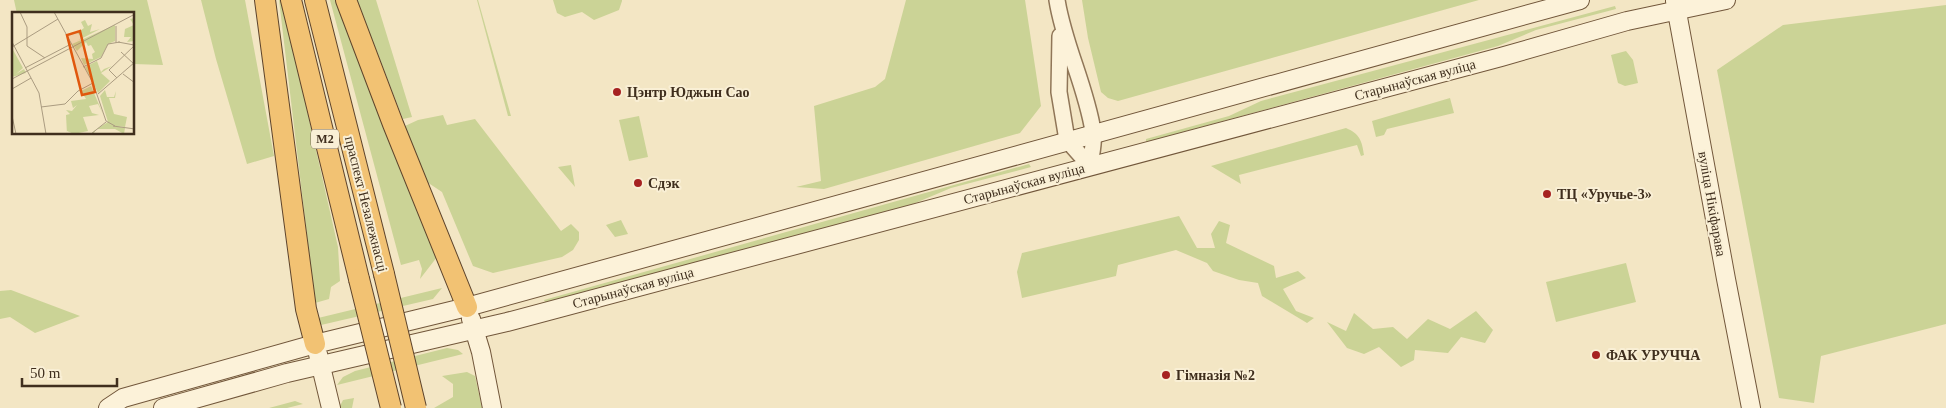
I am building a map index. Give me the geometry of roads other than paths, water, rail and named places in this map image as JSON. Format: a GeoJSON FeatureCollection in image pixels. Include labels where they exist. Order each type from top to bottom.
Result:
{"type":"FeatureCollection","features":[{"type":"Feature","properties":{"kind":"highway"},"geometry":{"type":"LineString","coordinates":[[265,0],[306,310],[315,344]]}},
{"type":"Feature","properties":{"kind":"highway","name":"праспект Незалежнасці"},"geometry":{"type":"LineString","coordinates":[[291,0],[391,408]]}},
{"type":"Feature","properties":{"kind":"highway","name":"праспект Незалежнасці"},"geometry":{"type":"LineString","coordinates":[[315,0],[416,408]]}},
{"type":"Feature","properties":{"kind":"highway"},"geometry":{"type":"LineString","coordinates":[[346,0],[393,124],[467,307]]}},
{"type":"Feature","properties":{"kind":"main road","name":"Старынаўская вуліца"},"geometry":{"type":"LineString","coordinates":[[108,408],[123,398],[315,344],[467,307],[1580,0]]}},
{"type":"Feature","properties":{"kind":"main road","name":"Старынаўская вуліца"},"geometry":{"type":"LineString","coordinates":[[162,408],[244,384],[474,330],[1501,57],[1676,5],[1726,0]]}},
{"type":"Feature","properties":{"kind":"main road","name":"вуліца Нікіфарава"},"geometry":{"type":"LineString","coordinates":[[1676,5],[1751,408]]}},
{"type":"Feature","properties":{"kind":"main road"},"geometry":{"type":"LineString","coordinates":[[467,307],[481,352],[492,408]]}},
{"type":"Feature","properties":{"kind":"main road"},"geometry":{"type":"LineString","coordinates":[[315,344],[331,408]]}},
{"type":"Feature","properties":{"kind":"street"},"geometry":{"type":"LineString","coordinates":[[1057,0],[1060,24],[1060,92],[1067,140],[1090,166]]}},
{"type":"Feature","properties":{"kind":"street"},"geometry":{"type":"LineString","coordinates":[[1060,24],[1082,88],[1094,133],[1090,166]]}},
{"type":"Feature","properties":{"kind":"place","name":"Цэнтр Юджын Сао"},"geometry":{"type":"Point","coordinates":[617,92]}},
{"type":"Feature","properties":{"kind":"place","name":"Сдэк"},"geometry":{"type":"Point","coordinates":[638,183]}},
{"type":"Feature","properties":{"kind":"place","name":"ТЦ «Уручье-3»"},"geometry":{"type":"Point","coordinates":[1547,194]}},
{"type":"Feature","properties":{"kind":"place","name":"ФАК УРУЧЧА"},"geometry":{"type":"Point","coordinates":[1596,355]}},
{"type":"Feature","properties":{"kind":"place","name":"Гімназія №2"},"geometry":{"type":"Point","coordinates":[1166,375]}}]}
